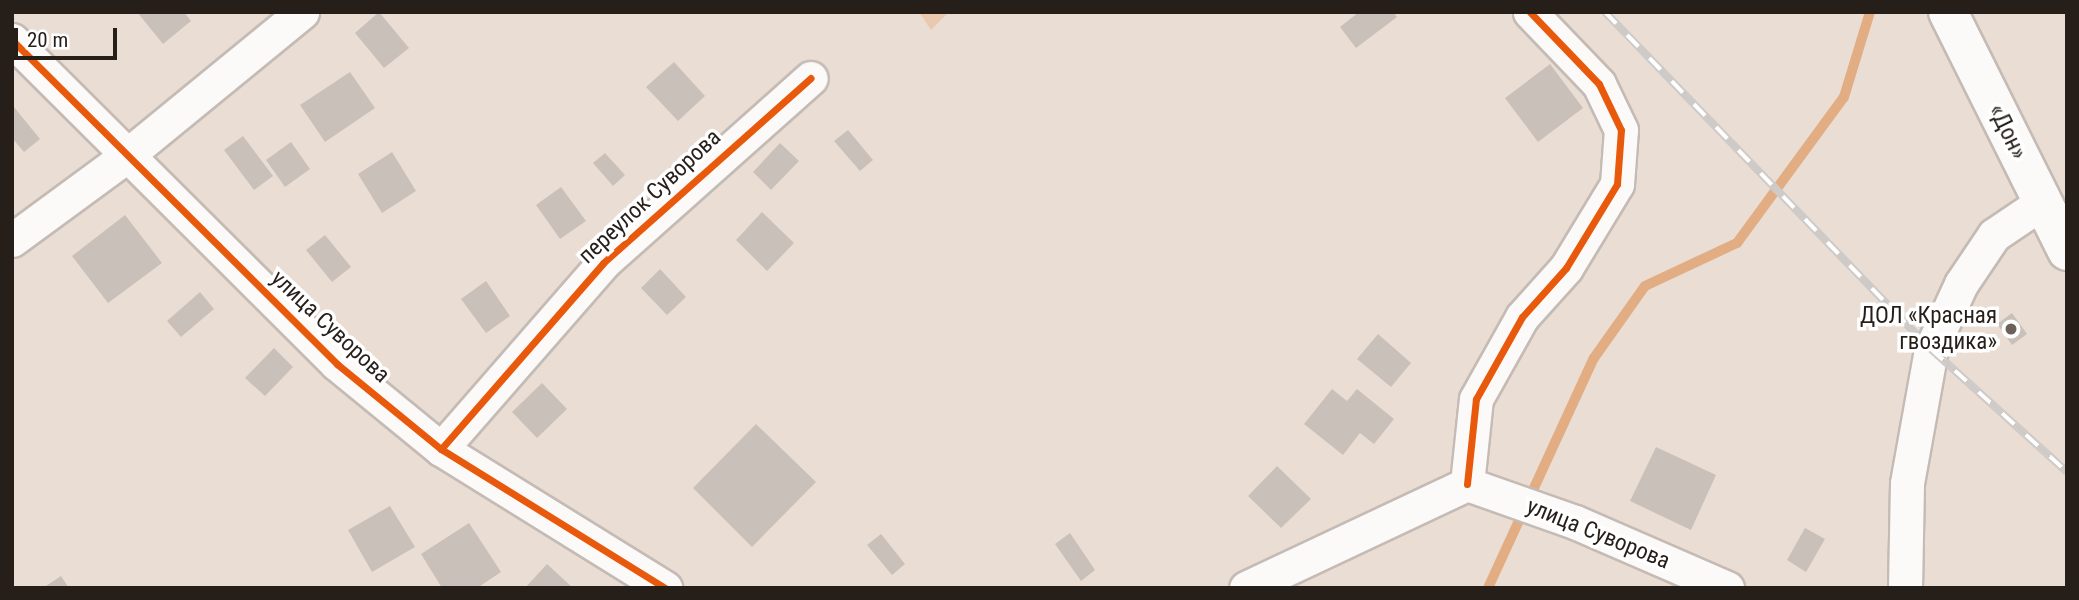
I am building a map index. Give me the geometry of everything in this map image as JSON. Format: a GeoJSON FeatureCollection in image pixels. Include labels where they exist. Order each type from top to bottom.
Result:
{"type":"FeatureCollection","features":[{"type":"Feature","properties":{"kind":"highway","name":"«Дон»"},"geometry":{"type":"LineString","coordinates":[[1948,12],[2067,251]]}},
{"type":"Feature","properties":{"kind":"street"},"geometry":{"type":"LineString","coordinates":[[12,240],[125,157],[302,12]]}},
{"type":"Feature","properties":{"kind":"street"},"geometry":{"type":"LineString","coordinates":[[1246,588],[1467,484],[1476,399],[1522,317],[1566,268],[1617,184],[1620,130],[1599,84],[1530,12]]}},
{"type":"Feature","properties":{"kind":"street","name":"улица Суворова"},"geometry":{"type":"LineString","coordinates":[[12,40],[125,157],[337,365],[441,449],[665,588]]}},
{"type":"Feature","properties":{"kind":"street","name":"переулок Суворова"},"geometry":{"type":"LineString","coordinates":[[441,449],[603,263],[811,78]]}},
{"type":"Feature","properties":{"kind":"street"},"geometry":{"type":"LineString","coordinates":[[1905,588],[1907,483],[1931,349],[1961,284],[1994,235],[2043,202]]}},
{"type":"Feature","properties":{"kind":"street","name":"улица Суворова"},"geometry":{"type":"LineString","coordinates":[[1467,484],[1575,522],[1727,588]]}},
{"type":"Feature","properties":{"kind":"shaded area"},"geometry":{"type":"Polygon","coordinates":[[[919,12],[949,12],[931,30],[919,12]]]}},
{"type":"Feature","properties":{"kind":"building"},"geometry":{"type":"Polygon","coordinates":[[[137,12],[184,12],[191,21],[163,44],[137,12]]]}},
{"type":"Feature","properties":{"kind":"building"},"geometry":{"type":"Polygon","coordinates":[[[379,12],[409,48],[384,68],[355,33],[379,12]]]}},
{"type":"Feature","properties":{"kind":"building"},"geometry":{"type":"Polygon","coordinates":[[[1359,12],[1393,12],[1397,17],[1356,48],[1340,27],[1359,12]]]}},
{"type":"Feature","properties":{"kind":"building"},"geometry":{"type":"Polygon","coordinates":[[[674,62],[705,96],[678,121],[646,87],[674,62]]]}},
{"type":"Feature","properties":{"kind":"building"},"geometry":{"type":"Polygon","coordinates":[[[1550,64],[1583,108],[1538,142],[1505,98],[1550,64]]]}},
{"type":"Feature","properties":{"kind":"building"},"geometry":{"type":"Polygon","coordinates":[[[350,72],[375,108],[325,142],[300,105],[350,72]]]}},
{"type":"Feature","properties":{"kind":"building"},"geometry":{"type":"Polygon","coordinates":[[[14,107],[40,139],[24,152],[12,138],[14,107]]]}},
{"type":"Feature","properties":{"kind":"building"},"geometry":{"type":"Polygon","coordinates":[[[848,130],[873,160],[860,171],[834,141],[848,130]]]}},
{"type":"Feature","properties":{"kind":"building"},"geometry":{"type":"Polygon","coordinates":[[[243,136],[273,176],[254,190],[224,150],[243,136]]]}},
{"type":"Feature","properties":{"kind":"building"},"geometry":{"type":"Polygon","coordinates":[[[291,142],[310,169],[285,187],[266,160],[291,142]]]}},
{"type":"Feature","properties":{"kind":"building"},"geometry":{"type":"Polygon","coordinates":[[[780,143],[799,161],[771,190],[753,172],[780,143]]]}},
{"type":"Feature","properties":{"kind":"building"},"geometry":{"type":"Polygon","coordinates":[[[392,152],[416,191],[382,213],[358,174],[392,152]]]}},
{"type":"Feature","properties":{"kind":"building"},"geometry":{"type":"Polygon","coordinates":[[[605,153],[625,175],[613,186],[593,163],[605,153]]]}},
{"type":"Feature","properties":{"kind":"building"},"geometry":{"type":"Polygon","coordinates":[[[561,187],[586,221],[560,239],[536,205],[561,187]]]}},
{"type":"Feature","properties":{"kind":"building"},"geometry":{"type":"Polygon","coordinates":[[[762,212],[794,243],[767,271],[736,240],[762,212]]]}},
{"type":"Feature","properties":{"kind":"building"},"geometry":{"type":"Polygon","coordinates":[[[125,215],[162,263],[108,303],[72,256],[125,215]]]}},
{"type":"Feature","properties":{"kind":"building"},"geometry":{"type":"Polygon","coordinates":[[[325,235],[351,267],[332,282],[306,250],[325,235]]]}},
{"type":"Feature","properties":{"kind":"building"},"geometry":{"type":"Polygon","coordinates":[[[660,269],[686,297],[667,315],[641,288],[660,269]]]}},
{"type":"Feature","properties":{"kind":"building"},"geometry":{"type":"Polygon","coordinates":[[[486,281],[510,316],[486,333],[461,299],[486,281]]]}},
{"type":"Feature","properties":{"kind":"building"},"geometry":{"type":"Polygon","coordinates":[[[200,292],[214,309],[181,337],[167,321],[200,292]]]}},
{"type":"Feature","properties":{"kind":"building"},"geometry":{"type":"Polygon","coordinates":[[[2012,313],[2027,334],[2012,345],[1997,324],[2012,313]]]}},
{"type":"Feature","properties":{"kind":"building"},"geometry":{"type":"Polygon","coordinates":[[[1378,334],[1411,363],[1391,387],[1357,359],[1378,334]]]}},
{"type":"Feature","properties":{"kind":"building"},"geometry":{"type":"Polygon","coordinates":[[[274,348],[293,367],[265,396],[245,378],[274,348]]]}},
{"type":"Feature","properties":{"kind":"building"},"geometry":{"type":"Polygon","coordinates":[[[542,383],[567,409],[537,438],[512,412],[542,383]]]}},
{"type":"Feature","properties":{"kind":"building"},"geometry":{"type":"Polygon","coordinates":[[[1332,389],[1347,401],[1357,389],[1394,419],[1374,444],[1360,433],[1343,455],[1304,424],[1332,389]]]}},
{"type":"Feature","properties":{"kind":"building"},"geometry":{"type":"Polygon","coordinates":[[[756,424],[816,482],[752,547],[693,488],[756,424]]]}},
{"type":"Feature","properties":{"kind":"building"},"geometry":{"type":"Polygon","coordinates":[[[1656,447],[1716,475],[1691,530],[1630,501],[1656,447]]]}},
{"type":"Feature","properties":{"kind":"building"},"geometry":{"type":"Polygon","coordinates":[[[1277,466],[1311,499],[1281,528],[1248,496],[1277,466]]]}},
{"type":"Feature","properties":{"kind":"building"},"geometry":{"type":"Polygon","coordinates":[[[390,506],[415,547],[372,572],[348,530],[390,506]]]}},
{"type":"Feature","properties":{"kind":"building"},"geometry":{"type":"Polygon","coordinates":[[[469,523],[501,572],[477,588],[442,588],[421,554],[469,523]]]}},
{"type":"Feature","properties":{"kind":"building"},"geometry":{"type":"Polygon","coordinates":[[[1805,528],[1825,539],[1806,572],[1787,560],[1805,528]]]}},
{"type":"Feature","properties":{"kind":"building"},"geometry":{"type":"Polygon","coordinates":[[[1070,533],[1095,570],[1081,581],[1055,544],[1070,533]]]}},
{"type":"Feature","properties":{"kind":"building"},"geometry":{"type":"Polygon","coordinates":[[[881,534],[905,564],[892,575],[867,545],[881,534]]]}},
{"type":"Feature","properties":{"kind":"building"},"geometry":{"type":"Polygon","coordinates":[[[547,564],[573,588],[525,588],[547,564]]]}},
{"type":"Feature","properties":{"kind":"building"},"geometry":{"type":"Polygon","coordinates":[[[61,576],[69,588],[43,588],[61,576]]]}},
{"type":"Feature","properties":{"kind":"waterway"},"geometry":{"type":"LineString","coordinates":[[1488,588],[1594,358],[1645,286],[1737,243],[1844,97],[1870,12]]}},
{"type":"Feature","properties":{"kind":"railway"},"geometry":{"type":"LineString","coordinates":[[1605,12],[1931,349],[2067,472]]}},
{"type":"Feature","properties":{"kind":"cycle path"},"geometry":{"type":"LineString","coordinates":[[1467,484],[1476,399],[1522,317],[1566,268],[1617,184],[1621,130],[1599,84],[1530,12]]}},
{"type":"Feature","properties":{"kind":"cycle path"},"geometry":{"type":"LineString","coordinates":[[12,40],[337,364],[441,449],[665,588]]}},
{"type":"Feature","properties":{"kind":"cycle path"},"geometry":{"type":"LineString","coordinates":[[441,449],[603,263],[811,78]]}},
{"type":"Feature","properties":{"kind":"place","name":"ДОЛ «Красная гвоздика»"},"geometry":{"type":"Point","coordinates":[2011,329]}}]}
